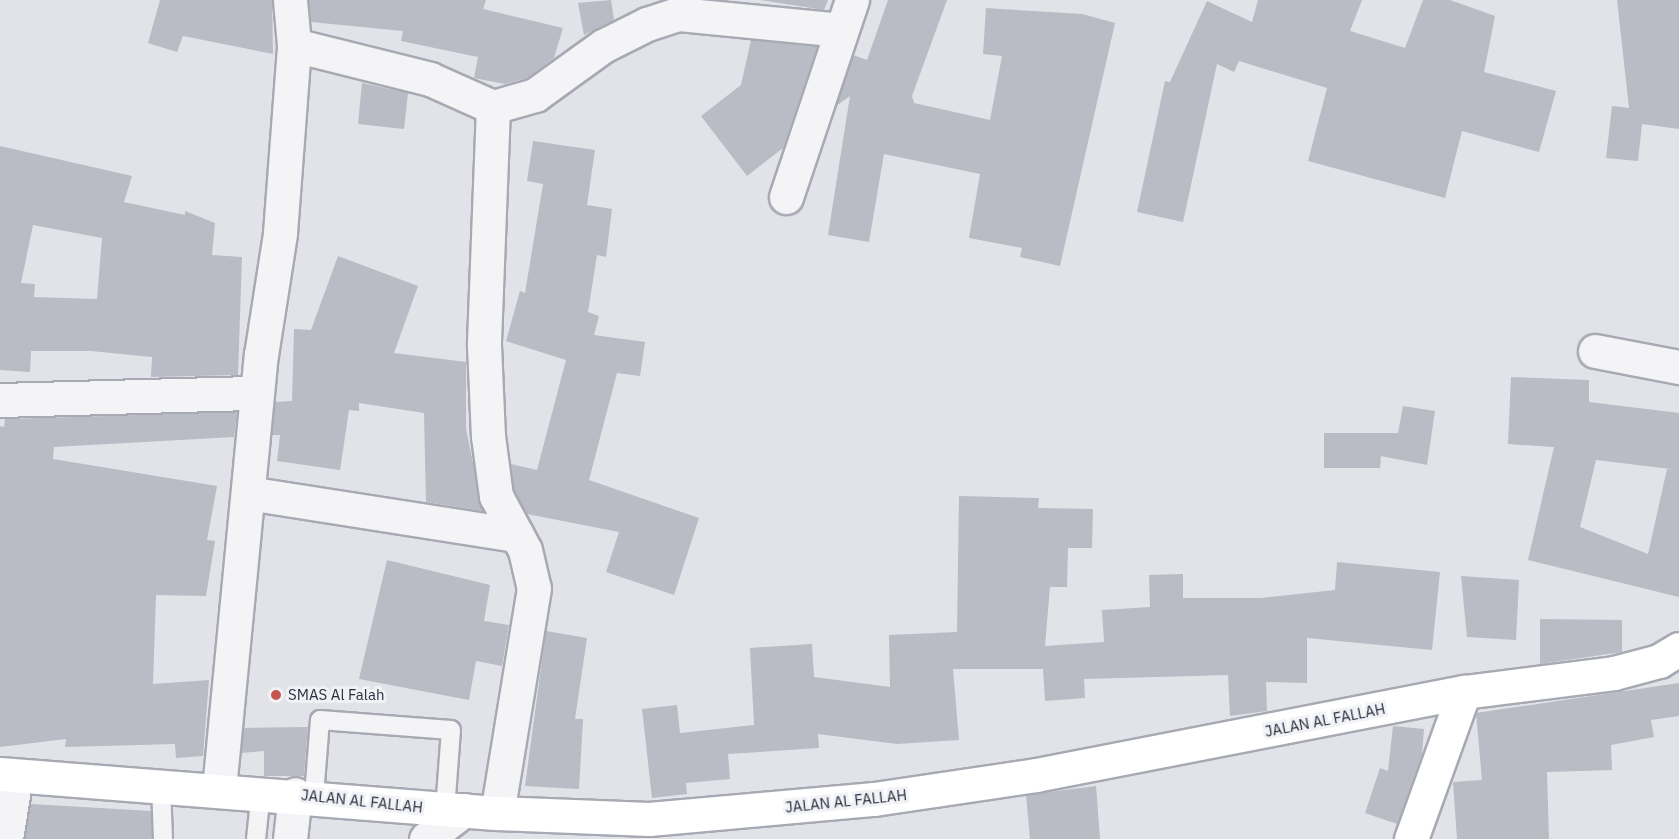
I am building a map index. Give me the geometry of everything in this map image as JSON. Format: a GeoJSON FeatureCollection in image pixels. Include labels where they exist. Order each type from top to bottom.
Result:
{"type":"FeatureCollection","features":[{"type":"Feature","properties":{"kind":"street"},"geometry":{"type":"LineString","coordinates":[[219,789],[257,393],[280,233],[294,45],[290,0]]}},
{"type":"Feature","properties":{"kind":"street"},"geometry":{"type":"LineString","coordinates":[[294,45],[430,79],[493,107],[535,95],[603,46],[647,24],[678,15],[709,7],[846,15],[786,197]]}},
{"type":"Feature","properties":{"kind":"street"},"geometry":{"type":"LineString","coordinates":[[493,107],[484,345],[488,436],[496,496],[527,557],[533,607],[497,813]]}},
{"type":"Feature","properties":{"kind":"street"},"geometry":{"type":"LineString","coordinates":[[1594,351],[1679,367]]}},
{"type":"Feature","properties":{"kind":"street"},"geometry":{"type":"LineString","coordinates":[[0,400],[257,393]]}},
{"type":"Feature","properties":{"kind":"street"},"geometry":{"type":"LineString","coordinates":[[248,492],[517,535]]}},
{"type":"Feature","properties":{"kind":"street","name":"JALAN AL FALLAH"},"geometry":{"type":"LineString","coordinates":[[8,775],[304,795],[649,829],[1036,776],[1464,692],[1614,673],[1672,661]]}},
{"type":"Feature","properties":{"kind":"street"},"geometry":{"type":"LineString","coordinates":[[1411,839],[1464,692]]}},
{"type":"Feature","properties":{"kind":"street"},"geometry":{"type":"LineString","coordinates":[[6,839],[8,775]]}},
{"type":"Feature","properties":{"kind":"street"},"geometry":{"type":"LineString","coordinates":[[290,839],[304,795]]}},
{"type":"Feature","properties":{"kind":"street"},"geometry":{"type":"LineString","coordinates":[[426,839],[454,810]]}},
{"type":"Feature","properties":{"kind":"lane"},"geometry":{"type":"LineString","coordinates":[[304,795],[320,720],[451,730],[454,810]]}},
{"type":"Feature","properties":{"kind":"lane"},"geometry":{"type":"LineString","coordinates":[[161,785],[163,839]]}},
{"type":"Feature","properties":{"kind":"lane"},"geometry":{"type":"LineString","coordinates":[[256,839],[261,792]]}},
{"type":"Feature","properties":{"kind":"building"},"geometry":{"type":"Polygon","coordinates":[[[160,0],[272,0],[273,54],[183,36],[177,52],[148,43],[160,0]]]}},
{"type":"Feature","properties":{"kind":"building"},"geometry":{"type":"Polygon","coordinates":[[[309,0],[486,0],[483,9],[563,28],[554,58],[527,78],[505,84],[474,78],[478,57],[401,41],[403,31],[311,22],[309,0]]]}},
{"type":"Feature","properties":{"kind":"building"},"geometry":{"type":"Polygon","coordinates":[[[611,0],[614,20],[584,35],[578,3],[611,0]]]}},
{"type":"Feature","properties":{"kind":"building"},"geometry":{"type":"Polygon","coordinates":[[[760,0],[828,0],[824,10],[760,0]]]}},
{"type":"Feature","properties":{"kind":"building"},"geometry":{"type":"Polygon","coordinates":[[[888,0],[947,0],[912,96],[914,103],[990,120],[1002,56],[983,54],[986,8],[1082,14],[1115,23],[1060,266],[1020,257],[1022,248],[969,238],[980,174],[884,154],[869,242],[828,235],[850,96],[836,106],[853,55],[867,60],[888,0]]]}},
{"type":"Feature","properties":{"kind":"building"},"geometry":{"type":"Polygon","coordinates":[[[1258,0],[1362,0],[1350,31],[1405,48],[1423,0],[1450,0],[1495,16],[1484,72],[1556,91],[1539,152],[1462,131],[1445,198],[1308,161],[1327,88],[1239,61],[1234,72],[1217,64],[1183,222],[1137,212],[1165,81],[1170,82],[1207,1],[1252,22],[1258,0]]]}},
{"type":"Feature","properties":{"kind":"building"},"geometry":{"type":"Polygon","coordinates":[[[1617,0],[1679,0],[1679,129],[1642,124],[1638,161],[1606,158],[1612,106],[1629,108],[1617,0]]]}},
{"type":"Feature","properties":{"kind":"building"},"geometry":{"type":"Polygon","coordinates":[[[751,40],[817,47],[783,148],[747,176],[701,116],[741,85],[751,40]]]}},
{"type":"Feature","properties":{"kind":"building"},"geometry":{"type":"Polygon","coordinates":[[[362,83],[408,93],[404,129],[358,124],[362,83]]]}},
{"type":"Feature","properties":{"kind":"building"},"geometry":{"type":"Polygon","coordinates":[[[533,141],[595,150],[587,205],[612,209],[606,257],[597,255],[588,312],[599,316],[594,335],[645,342],[640,376],[617,373],[589,480],[699,518],[674,595],[606,572],[619,532],[527,514],[514,490],[511,464],[537,470],[566,360],[506,341],[520,291],[525,293],[543,184],[527,181],[533,141]]]}},
{"type":"Feature","properties":{"kind":"building"},"geometry":{"type":"Polygon","coordinates":[[[0,146],[132,176],[124,202],[185,215],[185,211],[215,223],[212,255],[242,257],[238,375],[151,377],[152,357],[91,351],[31,351],[30,372],[0,370],[0,146]],[[33,225],[21,283],[35,284],[34,297],[97,299],[102,238],[33,225]]]}},
{"type":"Feature","properties":{"kind":"building"},"geometry":{"type":"Polygon","coordinates":[[[338,256],[418,286],[394,353],[466,362],[466,429],[483,511],[426,502],[424,413],[359,403],[359,411],[349,410],[340,470],[277,461],[280,435],[272,435],[275,402],[292,401],[294,329],[311,330],[338,256]]]}},
{"type":"Feature","properties":{"kind":"building"},"geometry":{"type":"Polygon","coordinates":[[[1511,377],[1589,380],[1589,402],[1679,413],[1679,470],[1679,597],[1528,560],[1554,447],[1508,444],[1511,377]],[[1596,460],[1580,527],[1648,554],[1667,469],[1679,470],[1596,460]]]}},
{"type":"Feature","properties":{"kind":"building"},"geometry":{"type":"Polygon","coordinates":[[[1403,406],[1435,411],[1427,465],[1381,456],[1380,468],[1324,468],[1324,433],[1398,433],[1403,406]]]}},
{"type":"Feature","properties":{"kind":"building"},"geometry":{"type":"Polygon","coordinates":[[[237,412],[234,437],[54,447],[53,459],[217,486],[207,540],[215,541],[206,596],[156,595],[153,684],[209,680],[203,756],[176,758],[175,744],[65,747],[66,739],[0,747],[0,426],[4,427],[5,419],[237,412]]]}},
{"type":"Feature","properties":{"kind":"building"},"geometry":{"type":"Polygon","coordinates":[[[959,496],[1039,498],[1038,508],[1093,509],[1092,548],[1068,548],[1067,587],[1050,587],[1045,646],[1104,642],[1102,610],[1150,607],[1149,575],[1183,574],[1183,598],[1261,598],[1335,590],[1337,562],[1440,572],[1432,650],[1307,638],[1307,683],[1266,682],[1267,711],[1230,716],[1228,675],[1084,679],[1085,698],[1045,701],[1043,669],[953,669],[959,740],[897,744],[818,734],[819,748],[728,754],[730,779],[686,783],[687,794],[652,798],[642,709],[677,705],[680,733],[754,725],[750,648],[812,644],[814,677],[890,687],[889,635],[957,632],[959,496]]]}},
{"type":"Feature","properties":{"kind":"building"},"geometry":{"type":"Polygon","coordinates":[[[387,560],[490,585],[484,621],[509,625],[502,666],[476,661],[469,700],[359,679],[387,560]]]}},
{"type":"Feature","properties":{"kind":"building"},"geometry":{"type":"Polygon","coordinates":[[[1461,576],[1519,580],[1516,640],[1467,637],[1461,576]]]}},
{"type":"Feature","properties":{"kind":"building"},"geometry":{"type":"Polygon","coordinates":[[[1540,619],[1622,620],[1622,652],[1540,664],[1540,619]]]}},
{"type":"Feature","properties":{"kind":"building"},"geometry":{"type":"Polygon","coordinates":[[[546,631],[587,638],[575,719],[583,719],[579,789],[525,786],[546,631]]]}},
{"type":"Feature","properties":{"kind":"building"},"geometry":{"type":"Polygon","coordinates":[[[1679,683],[1679,716],[1651,720],[1654,737],[1611,745],[1612,770],[1547,772],[1549,839],[1457,839],[1453,782],[1482,780],[1476,713],[1679,683]]]}},
{"type":"Feature","properties":{"kind":"building"},"geometry":{"type":"Polygon","coordinates":[[[1393,726],[1424,729],[1422,754],[1397,824],[1365,813],[1380,768],[1388,771],[1393,726]]]}},
{"type":"Feature","properties":{"kind":"building"},"geometry":{"type":"Polygon","coordinates":[[[308,727],[304,776],[264,776],[264,751],[241,753],[244,728],[308,727]]]}},
{"type":"Feature","properties":{"kind":"building"},"geometry":{"type":"Polygon","coordinates":[[[1096,786],[1100,839],[1030,839],[1026,795],[1096,786]]]}},
{"type":"Feature","properties":{"kind":"building"},"geometry":{"type":"Polygon","coordinates":[[[31,804],[151,811],[152,839],[25,839],[31,804]]]}},
{"type":"Feature","properties":{"kind":"place","name":"SMAS Al Falah"},"geometry":{"type":"Point","coordinates":[276,695]}}]}
